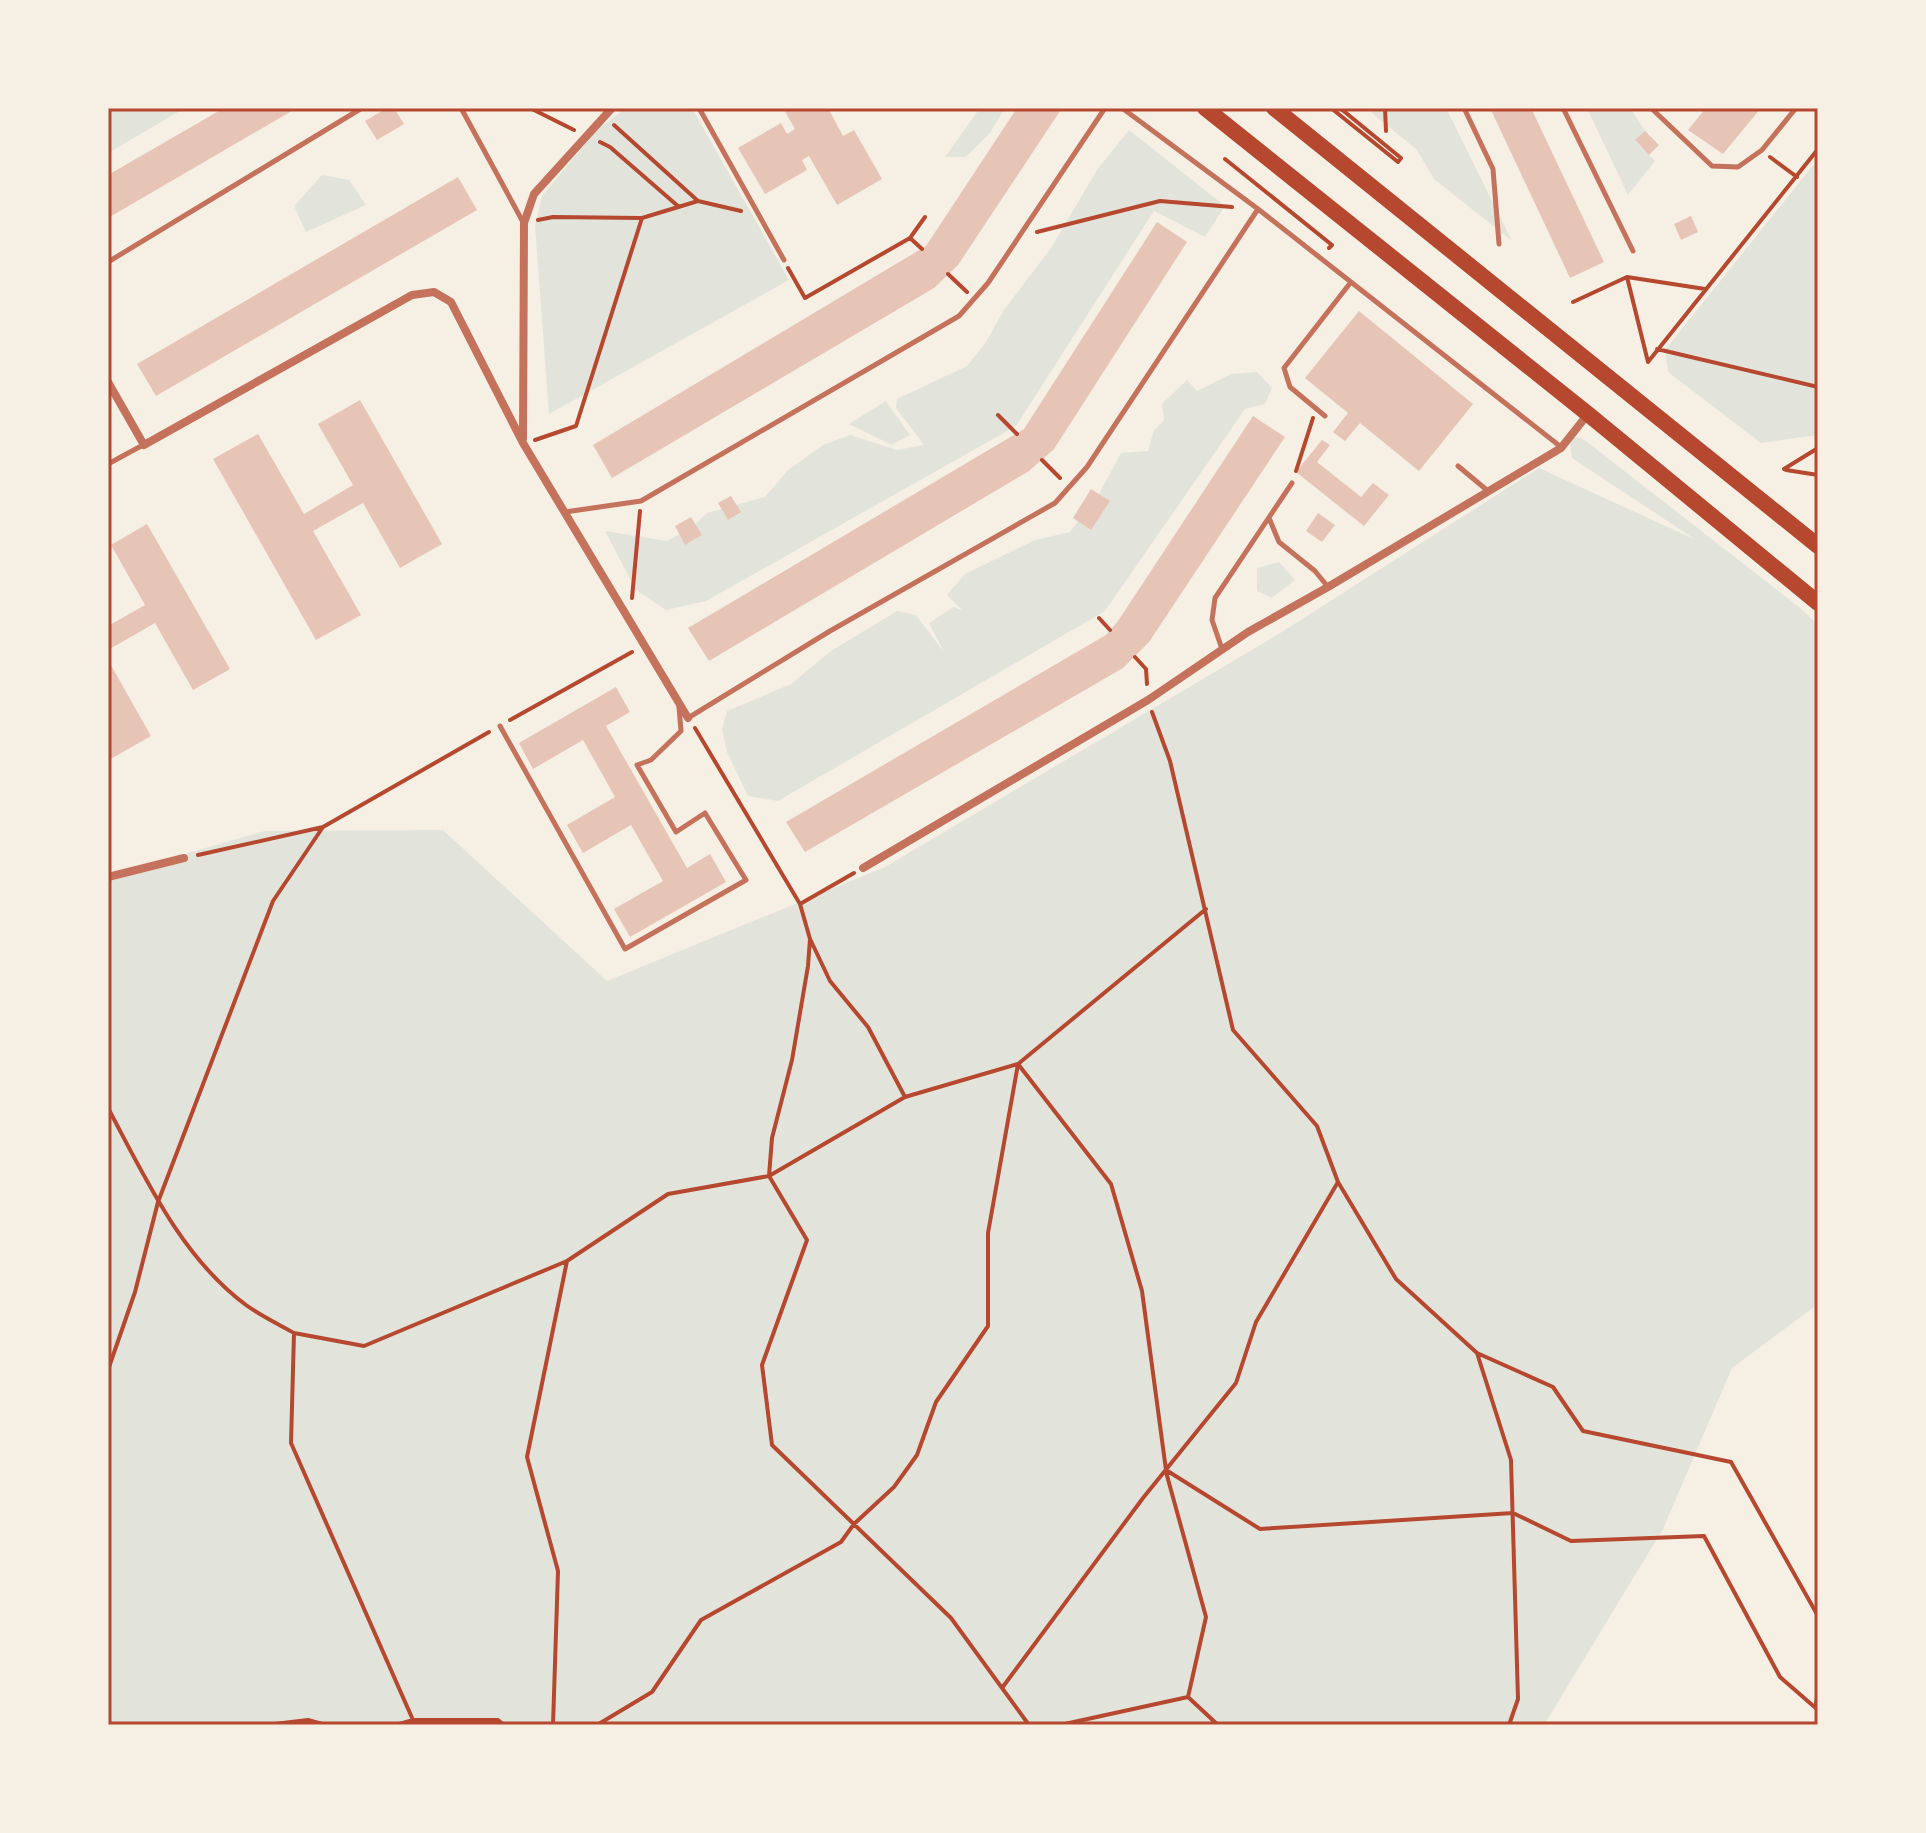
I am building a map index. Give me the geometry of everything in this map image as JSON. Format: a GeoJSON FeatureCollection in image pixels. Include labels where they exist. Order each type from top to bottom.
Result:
{"type":"FeatureCollection","features":[{"type":"Feature","properties":{"kind":"main road"},"geometry":{"type":"LineString","coordinates":[[1205,108],[1588,414],[1818,603]]}},
{"type":"Feature","properties":{"kind":"main road"},"geometry":{"type":"LineString","coordinates":[[1274,108],[1818,546]]}},
{"type":"Feature","properties":{"kind":"street"},"geometry":{"type":"LineString","coordinates":[[523,443],[524,223],[534,194],[612,108]]}},
{"type":"Feature","properties":{"kind":"street"},"geometry":{"type":"LineString","coordinates":[[108,382],[144,445],[412,295],[434,292],[451,302],[523,443],[688,718]]}},
{"type":"Feature","properties":{"kind":"street"},"geometry":{"type":"LineString","coordinates":[[863,868],[1148,700],[1222,649],[1561,448],[1588,414]]}},
{"type":"Feature","properties":{"kind":"street"},"geometry":{"type":"LineString","coordinates":[[108,877],[184,858]]}},
{"type":"Feature","properties":{"kind":"lane"},"geometry":{"type":"LineString","coordinates":[[108,262],[362,108]]}},
{"type":"Feature","properties":{"kind":"lane"},"geometry":{"type":"LineString","coordinates":[[461,108],[524,223]]}},
{"type":"Feature","properties":{"kind":"lane"},"geometry":{"type":"LineString","coordinates":[[699,108],[784,260]]}},
{"type":"Feature","properties":{"kind":"lane"},"geometry":{"type":"LineString","coordinates":[[564,512],[641,501],[959,316],[988,283],[1105,108]]}},
{"type":"Feature","properties":{"kind":"lane"},"geometry":{"type":"LineString","coordinates":[[1122,108],[1258,209],[1561,448]]}},
{"type":"Feature","properties":{"kind":"lane"},"geometry":{"type":"LineString","coordinates":[[1464,108],[1493,169],[1499,244]]}},
{"type":"Feature","properties":{"kind":"lane"},"geometry":{"type":"LineString","coordinates":[[1563,108],[1633,251]]}},
{"type":"Feature","properties":{"kind":"lane"},"geometry":{"type":"LineString","coordinates":[[1651,108],[1712,166],[1738,167],[1762,150],[1796,108]]}},
{"type":"Feature","properties":{"kind":"lane"},"geometry":{"type":"LineString","coordinates":[[688,718],[843,623],[1055,503],[1087,467],[1258,209]]}},
{"type":"Feature","properties":{"kind":"lane"},"geometry":{"type":"LineString","coordinates":[[1325,416],[1290,387],[1284,368],[1351,282]]}},
{"type":"Feature","properties":{"kind":"lane"},"geometry":{"type":"LineString","coordinates":[[108,464],[144,445]]}},
{"type":"Feature","properties":{"kind":"lane"},"geometry":{"type":"LineString","coordinates":[[1458,466],[1488,491]]}},
{"type":"Feature","properties":{"kind":"lane"},"geometry":{"type":"LineString","coordinates":[[1222,649],[1212,620],[1215,598],[1292,483]]}},
{"type":"Feature","properties":{"kind":"lane"},"geometry":{"type":"LineString","coordinates":[[1269,517],[1279,542],[1315,571],[1328,587]]}},
{"type":"Feature","properties":{"kind":"lane"},"geometry":{"type":"LineString","coordinates":[[500,726],[625,949],[746,880],[705,813],[676,832],[637,765],[651,760],[681,731],[678,701]]}},
{"type":"Feature","properties":{"kind":"path"},"geometry":{"type":"LineString","coordinates":[[530,108],[610,147],[679,207]]}},
{"type":"Feature","properties":{"kind":"path"},"geometry":{"type":"LineString","coordinates":[[1331,108],[1398,162],[1401,158],[1340,108]]}},
{"type":"Feature","properties":{"kind":"path"},"geometry":{"type":"LineString","coordinates":[[1385,108],[1386,131]]}},
{"type":"Feature","properties":{"kind":"path"},"geometry":{"type":"LineString","coordinates":[[603,115],[698,201],[759,215]]}},
{"type":"Feature","properties":{"kind":"path"},"geometry":{"type":"LineString","coordinates":[[1627,277],[1648,362],[1818,149]]}},
{"type":"Feature","properties":{"kind":"path"},"geometry":{"type":"LineString","coordinates":[[1762,150],[1797,177]]}},
{"type":"Feature","properties":{"kind":"path"},"geometry":{"type":"LineString","coordinates":[[1225,159],[1332,245],[1329,249],[1269,200]]}},
{"type":"Feature","properties":{"kind":"path"},"geometry":{"type":"LineString","coordinates":[[524,223],[553,217],[642,218],[698,201]]}},
{"type":"Feature","properties":{"kind":"path"},"geometry":{"type":"LineString","coordinates":[[1019,236],[1160,201],[1258,209]]}},
{"type":"Feature","properties":{"kind":"path"},"geometry":{"type":"LineString","coordinates":[[784,260],[805,298],[910,238],[925,217]]}},
{"type":"Feature","properties":{"kind":"path"},"geometry":{"type":"LineString","coordinates":[[523,443],[576,426],[642,218]]}},
{"type":"Feature","properties":{"kind":"path"},"geometry":{"type":"LineString","coordinates":[[910,238],[922,249]]}},
{"type":"Feature","properties":{"kind":"path"},"geometry":{"type":"LineString","coordinates":[[948,274],[974,299]]}},
{"type":"Feature","properties":{"kind":"path"},"geometry":{"type":"LineString","coordinates":[[1573,302],[1627,277],[1705,289]]}},
{"type":"Feature","properties":{"kind":"path"},"geometry":{"type":"LineString","coordinates":[[1657,349],[1818,387]]}},
{"type":"Feature","properties":{"kind":"path"},"geometry":{"type":"LineString","coordinates":[[1292,483],[1316,408]]}},
{"type":"Feature","properties":{"kind":"path"},"geometry":{"type":"LineString","coordinates":[[998,415],[1017,434]]}},
{"type":"Feature","properties":{"kind":"path"},"geometry":{"type":"LineString","coordinates":[[1818,448],[1784,469],[1818,475]]}},
{"type":"Feature","properties":{"kind":"path"},"geometry":{"type":"LineString","coordinates":[[1042,460],[1069,487]]}},
{"type":"Feature","properties":{"kind":"path"},"geometry":{"type":"LineString","coordinates":[[630,621],[641,501]]}},
{"type":"Feature","properties":{"kind":"path"},"geometry":{"type":"LineString","coordinates":[[1099,618],[1110,630]]}},
{"type":"Feature","properties":{"kind":"path"},"geometry":{"type":"LineString","coordinates":[[184,858],[323,827],[645,645]]}},
{"type":"Feature","properties":{"kind":"path"},"geometry":{"type":"LineString","coordinates":[[1135,657],[1146,669],[1148,700],[1170,761],[1233,1030],[1317,1126],[1338,1182],[1396,1279],[1477,1353],[1553,1387],[1583,1431],[1731,1462],[1818,1616]]}},
{"type":"Feature","properties":{"kind":"path"},"geometry":{"type":"LineString","coordinates":[[688,718],[800,904],[810,939],[830,981],[868,1027],[905,1097]]}},
{"type":"Feature","properties":{"kind":"path"},"geometry":{"type":"LineString","coordinates":[[108,1370],[135,1292],[158,1202],[273,901],[323,827]]}},
{"type":"Feature","properties":{"kind":"path"},"geometry":{"type":"LineString","coordinates":[[800,904],[863,868]]}},
{"type":"Feature","properties":{"kind":"path"},"geometry":{"type":"LineString","coordinates":[[108,1108],[158,1202],[202,1263],[245,1304],[294,1333],[364,1346],[567,1261],[668,1194],[769,1176],[905,1097],[1018,1064],[1206,909]]}},
{"type":"Feature","properties":{"kind":"path"},"geometry":{"type":"LineString","coordinates":[[810,939],[792,1060],[772,1138],[769,1176],[807,1240],[762,1365],[772,1445],[951,1618],[1029,1725]]}},
{"type":"Feature","properties":{"kind":"path"},"geometry":{"type":"LineString","coordinates":[[1018,1064],[1111,1184],[1142,1291],[1166,1470],[1206,1617],[1188,1697]]}},
{"type":"Feature","properties":{"kind":"path"},"geometry":{"type":"LineString","coordinates":[[597,1725],[652,1692],[701,1620],[841,1542],[854,1524],[894,1487],[917,1455],[936,1402],[988,1326],[988,1233],[1018,1064]]}},
{"type":"Feature","properties":{"kind":"path"},"geometry":{"type":"LineString","coordinates":[[1002,1688],[1166,1470],[1236,1383],[1256,1322],[1338,1182]]}},
{"type":"Feature","properties":{"kind":"path"},"geometry":{"type":"LineString","coordinates":[[553,1725],[558,1571],[527,1457],[567,1261]]}},
{"type":"Feature","properties":{"kind":"path"},"geometry":{"type":"LineString","coordinates":[[294,1333],[291,1443],[413,1720]]}},
{"type":"Feature","properties":{"kind":"path"},"geometry":{"type":"LineString","coordinates":[[1477,1353],[1511,1460],[1518,1699],[1509,1725]]}},
{"type":"Feature","properties":{"kind":"path"},"geometry":{"type":"LineString","coordinates":[[1166,1470],[1260,1529],[1513,1513],[1571,1541],[1704,1536],[1780,1677],[1817,1707]]}},
{"type":"Feature","properties":{"kind":"path"},"geometry":{"type":"LineString","coordinates":[[1817,1707],[1818,1690]]}},
{"type":"Feature","properties":{"kind":"path"},"geometry":{"type":"LineString","coordinates":[[1060,1725],[1188,1697]]}},
{"type":"Feature","properties":{"kind":"path"},"geometry":{"type":"LineString","coordinates":[[1188,1697],[1218,1725]]}},
{"type":"Feature","properties":{"kind":"path"},"geometry":{"type":"LineString","coordinates":[[266,1725],[308,1720],[326,1725]]}},
{"type":"Feature","properties":{"kind":"path"},"geometry":{"type":"LineString","coordinates":[[396,1725],[413,1720],[498,1720],[504,1725]]}},
{"type":"Feature","properties":{"kind":"shaded area"},"geometry":{"type":"Polygon","coordinates":[[[108,108],[185,108],[108,153],[108,108]]]}},
{"type":"Feature","properties":{"kind":"shaded area"},"geometry":{"type":"Polygon","coordinates":[[[626,108],[692,108],[789,280],[549,414],[535,226],[542,196],[597,130],[626,108]]]}},
{"type":"Feature","properties":{"kind":"shaded area"},"geometry":{"type":"Polygon","coordinates":[[[980,108],[1005,108],[990,133],[966,157],[945,157],[980,108]]]}},
{"type":"Feature","properties":{"kind":"shaded area"},"geometry":{"type":"Polygon","coordinates":[[[1366,108],[1446,108],[1512,241],[1434,179],[1417,150],[1366,108]]]}},
{"type":"Feature","properties":{"kind":"shaded area"},"geometry":{"type":"Polygon","coordinates":[[[1587,108],[1630,108],[1645,131],[1635,141],[1655,161],[1628,195],[1587,108]]]}},
{"type":"Feature","properties":{"kind":"shaded area"},"geometry":{"type":"Polygon","coordinates":[[[1129,130],[1225,206],[1205,237],[1154,211],[1016,426],[706,601],[666,610],[636,590],[605,531],[667,541],[691,528],[707,513],[765,497],[788,470],[823,445],[850,435],[897,450],[924,445],[896,408],[897,399],[967,366],[1051,248],[1097,170],[1129,130]]]}},
{"type":"Feature","properties":{"kind":"shaded area"},"geometry":{"type":"Polygon","coordinates":[[[1818,159],[1818,435],[1761,443],[1668,372],[1665,350],[1818,159]]]}},
{"type":"Feature","properties":{"kind":"shaded area"},"geometry":{"type":"Polygon","coordinates":[[[322,175],[349,180],[366,205],[306,232],[294,206],[322,175]]]}},
{"type":"Feature","properties":{"kind":"shaded area"},"geometry":{"type":"Polygon","coordinates":[[[1257,372],[1272,388],[1265,404],[1245,409],[1105,611],[778,801],[748,796],[727,752],[722,729],[727,711],[791,684],[831,651],[897,611],[916,615],[944,652],[929,623],[953,607],[962,610],[947,595],[965,574],[1035,540],[1070,532],[1099,494],[1121,453],[1148,451],[1154,430],[1164,420],[1162,404],[1187,380],[1197,391],[1231,374],[1257,372]]]}},
{"type":"Feature","properties":{"kind":"shaded area"},"geometry":{"type":"Polygon","coordinates":[[[886,401],[910,435],[892,445],[849,424],[886,401]]]}},
{"type":"Feature","properties":{"kind":"shaded area"},"geometry":{"type":"Polygon","coordinates":[[[1569,437],[1582,438],[1818,625],[1818,1304],[1732,1368],[1663,1529],[1544,1725],[108,1725],[108,876],[265,831],[443,830],[607,981],[885,867],[1277,635],[1539,468],[1696,540],[1572,458],[1569,437]]]}},
{"type":"Feature","properties":{"kind":"shaded area"},"geometry":{"type":"Polygon","coordinates":[[[1279,562],[1295,580],[1272,598],[1257,591],[1257,568],[1279,562]]]}},
{"type":"Feature","properties":{"kind":"building"},"geometry":{"type":"Polygon","coordinates":[[[224,108],[297,108],[108,218],[108,175],[224,108]]]}},
{"type":"Feature","properties":{"kind":"building"},"geometry":{"type":"Polygon","coordinates":[[[387,108],[394,108],[404,124],[377,140],[365,121],[387,108]]]}},
{"type":"Feature","properties":{"kind":"building"},"geometry":{"type":"Polygon","coordinates":[[[783,108],[833,108],[829,110],[843,136],[854,130],[882,179],[837,205],[809,156],[802,160],[807,170],[765,194],[738,148],[781,123],[787,134],[795,129],[783,108]]]}},
{"type":"Feature","properties":{"kind":"building"},"geometry":{"type":"Polygon","coordinates":[[[1017,108],[1062,108],[958,265],[934,288],[612,478],[593,445],[926,246],[1017,108]]]}},
{"type":"Feature","properties":{"kind":"building"},"geometry":{"type":"Polygon","coordinates":[[[1490,108],[1531,108],[1604,262],[1570,278],[1490,108]]]}},
{"type":"Feature","properties":{"kind":"building"},"geometry":{"type":"Polygon","coordinates":[[[1706,108],[1761,108],[1723,154],[1688,130],[1706,108]]]}},
{"type":"Feature","properties":{"kind":"building"},"geometry":{"type":"Polygon","coordinates":[[[1645,131],[1659,145],[1649,155],[1635,140],[1645,131]]]}},
{"type":"Feature","properties":{"kind":"building"},"geometry":{"type":"Polygon","coordinates":[[[458,177],[477,210],[156,396],[137,364],[458,177]]]}},
{"type":"Feature","properties":{"kind":"building"},"geometry":{"type":"Polygon","coordinates":[[[1691,216],[1698,232],[1681,240],[1674,224],[1691,216]]]}},
{"type":"Feature","properties":{"kind":"building"},"geometry":{"type":"Polygon","coordinates":[[[1157,222],[1187,242],[1054,449],[1029,471],[709,661],[688,628],[1024,429],[1157,222]]]}},
{"type":"Feature","properties":{"kind":"building"},"geometry":{"type":"Polygon","coordinates":[[[1359,311],[1473,404],[1419,471],[1360,423],[1345,441],[1333,432],[1348,413],[1305,378],[1359,311]]]}},
{"type":"Feature","properties":{"kind":"building"},"geometry":{"type":"Polygon","coordinates":[[[360,400],[442,544],[400,568],[363,503],[313,531],[361,615],[316,640],[213,459],[258,434],[304,514],[353,485],[318,424],[360,400]]]}},
{"type":"Feature","properties":{"kind":"building"},"geometry":{"type":"Polygon","coordinates":[[[1253,416],[1285,437],[1149,642],[1123,668],[805,852],[786,822],[1106,635],[1253,416]]]}},
{"type":"Feature","properties":{"kind":"building"},"geometry":{"type":"Polygon","coordinates":[[[1322,440],[1330,445],[1317,462],[1361,497],[1373,483],[1389,495],[1364,526],[1296,472],[1322,440]]]}},
{"type":"Feature","properties":{"kind":"building"},"geometry":{"type":"Polygon","coordinates":[[[1091,489],[1110,501],[1091,530],[1073,518],[1091,489]]]}},
{"type":"Feature","properties":{"kind":"building"},"geometry":{"type":"Polygon","coordinates":[[[731,496],[741,512],[728,520],[718,503],[731,496]]]}},
{"type":"Feature","properties":{"kind":"building"},"geometry":{"type":"Polygon","coordinates":[[[1318,513],[1335,525],[1322,542],[1306,531],[1318,513]]]}},
{"type":"Feature","properties":{"kind":"building"},"geometry":{"type":"Polygon","coordinates":[[[691,517],[702,535],[685,545],[675,526],[691,517]]]}},
{"type":"Feature","properties":{"kind":"building"},"geometry":{"type":"Polygon","coordinates":[[[147,524],[230,669],[193,690],[155,623],[108,650],[108,626],[145,605],[111,545],[147,524]]]}},
{"type":"Feature","properties":{"kind":"building"},"geometry":{"type":"Polygon","coordinates":[[[108,660],[151,736],[109,760],[108,757],[108,660]]]}},
{"type":"Feature","properties":{"kind":"building"},"geometry":{"type":"Polygon","coordinates":[[[616,687],[630,712],[606,726],[687,868],[710,854],[726,882],[630,937],[614,909],[663,881],[631,825],[583,853],[567,825],[615,797],[583,740],[533,769],[519,743],[616,687]]]}}]}
